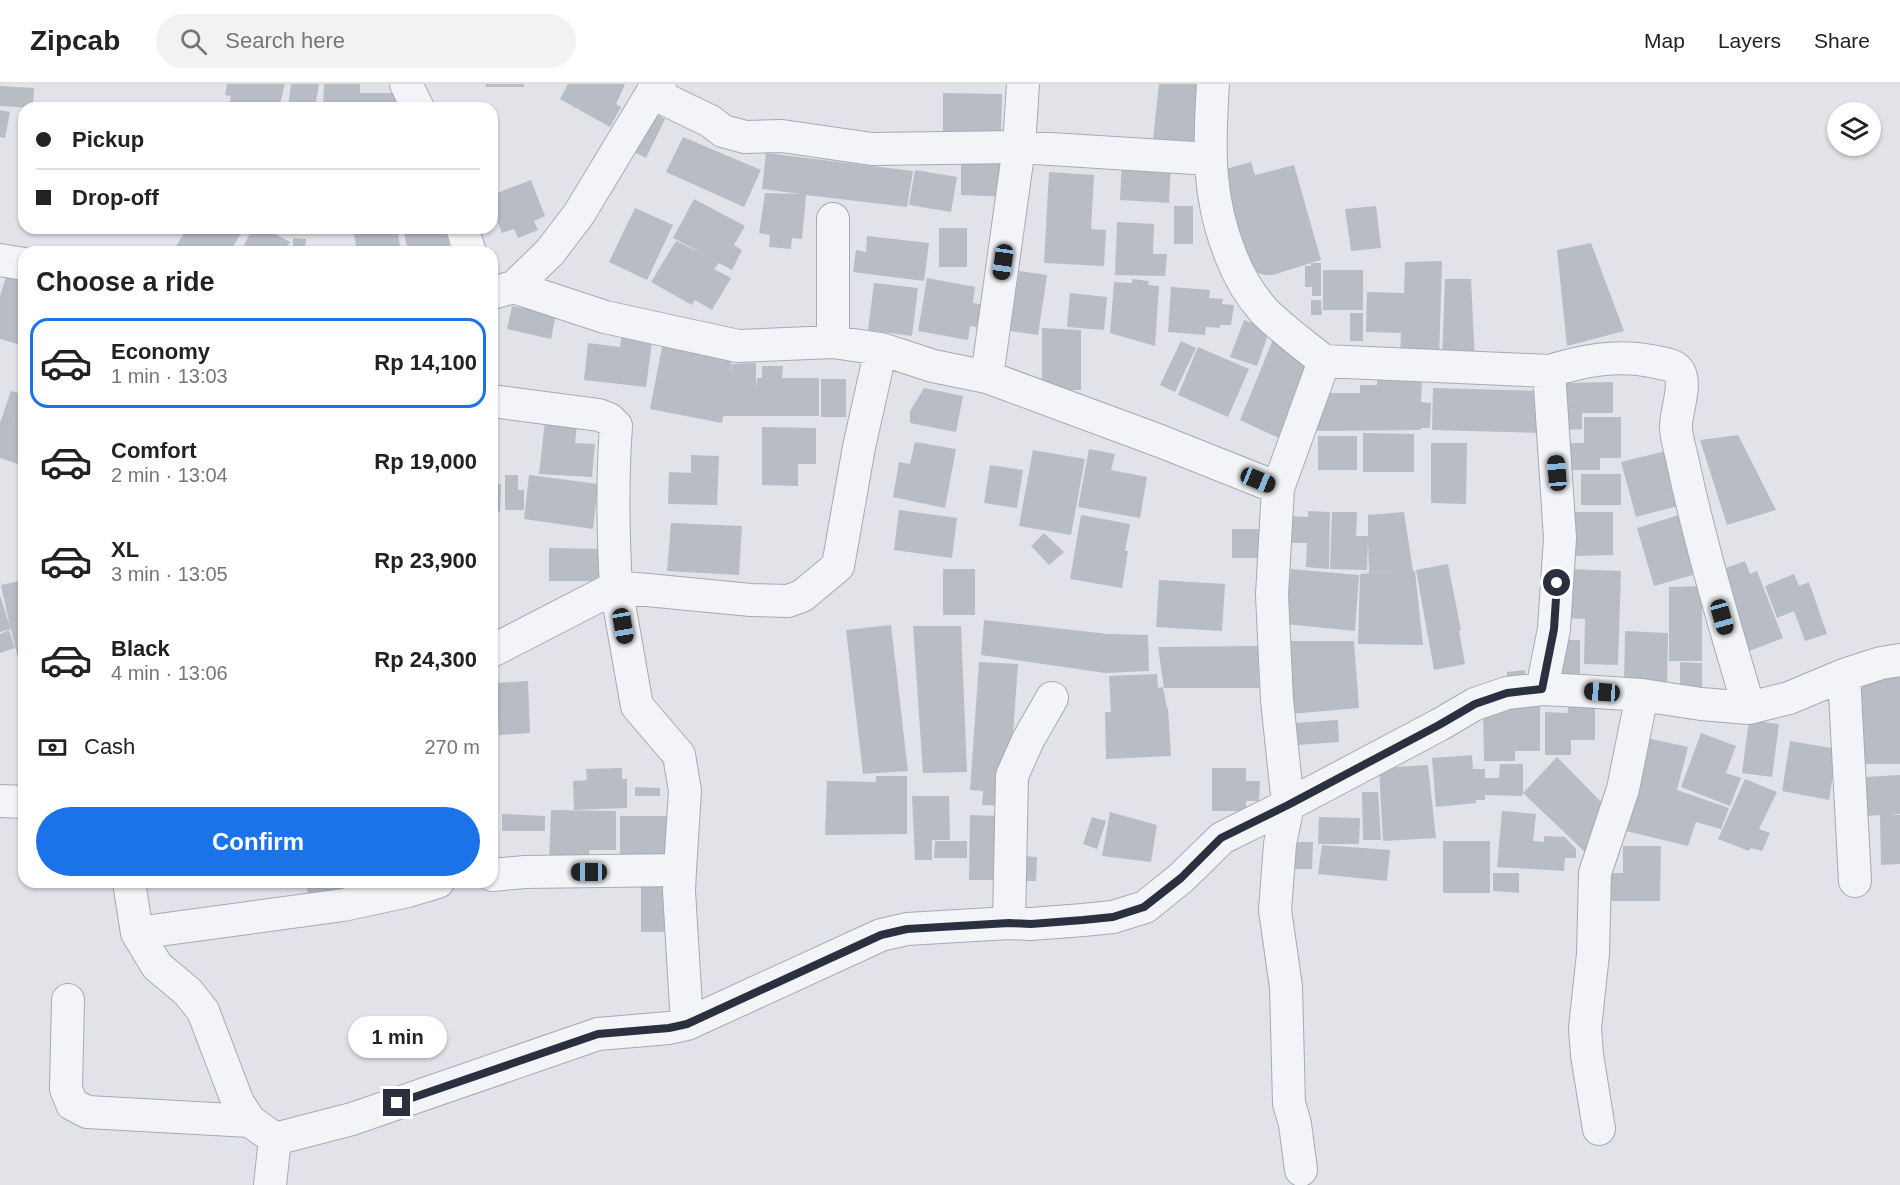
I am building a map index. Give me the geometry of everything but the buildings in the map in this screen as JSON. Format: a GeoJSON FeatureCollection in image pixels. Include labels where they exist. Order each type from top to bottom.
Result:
{"type":"FeatureCollection","features":[{"type":"Feature","properties":{"kind":"street"},"geometry":{"type":"LineString","coordinates":[[406,84],[415,102]]}},
{"type":"Feature","properties":{"kind":"street"},"geometry":{"type":"LineString","coordinates":[[987,377],[1018,147],[1023,84]]}},
{"type":"Feature","properties":{"kind":"street"},"geometry":{"type":"LineString","coordinates":[[1213,84],[1210,159],[1212,186],[1221,233],[1242,283],[1264,311],[1324,362],[1549,371],[1580,362],[1613,358],[1641,359],[1674,367],[1680,374],[1681,396],[1675,426],[1702,548],[1749,708]]}},
{"type":"Feature","properties":{"kind":"street"},"geometry":{"type":"LineString","coordinates":[[503,290],[550,252],[579,214],[656,88],[723,131],[745,137],[782,136],[872,149],[1018,147],[1210,159]]}},
{"type":"Feature","properties":{"kind":"street"},"geometry":{"type":"LineString","coordinates":[[833,219],[833,342]]}},
{"type":"Feature","properties":{"kind":"street"},"geometry":{"type":"LineString","coordinates":[[0,260],[18,263]]}},
{"type":"Feature","properties":{"kind":"street"},"geometry":{"type":"LineString","coordinates":[[503,290],[605,318],[738,346],[833,342],[881,349],[933,366],[987,377],[1160,441],[1278,488]]}},
{"type":"Feature","properties":{"kind":"street"},"geometry":{"type":"LineString","coordinates":[[498,648],[616,587],[751,600],[788,601],[802,596],[838,566],[859,447],[881,349]]}},
{"type":"Feature","properties":{"kind":"street"},"geometry":{"type":"LineString","coordinates":[[1301,1170],[1295,1124],[1289,1103],[1286,987],[1275,910],[1280,844],[1288,805],[1276,700],[1272,595],[1278,488],[1324,362]]}},
{"type":"Feature","properties":{"kind":"street"},"geometry":{"type":"LineString","coordinates":[[1542,689],[1554,629],[1560,538],[1549,371]]}},
{"type":"Feature","properties":{"kind":"street"},"geometry":{"type":"LineString","coordinates":[[498,403],[599,415],[609,419],[616,426],[613,468],[616,587],[637,706],[678,755],[685,791],[678,891],[687,1024]]}},
{"type":"Feature","properties":{"kind":"street"},"geometry":{"type":"LineString","coordinates":[[275,1139],[352,1119],[598,1034],[669,1028],[687,1024],[881,935],[907,929],[1009,923],[1031,924],[1113,917],[1144,907],[1181,878],[1221,838],[1288,805],[1475,704],[1507,693],[1542,689],[1642,695],[1701,704],[1749,708],[1789,699],[1844,675],[1881,663],[1900,660]]}},
{"type":"Feature","properties":{"kind":"street"},"geometry":{"type":"LineString","coordinates":[[1844,675],[1855,881]]}},
{"type":"Feature","properties":{"kind":"street"},"geometry":{"type":"LineString","coordinates":[[1599,1129],[1585,1028],[1593,954],[1595,873],[1623,789],[1642,695]]}},
{"type":"Feature","properties":{"kind":"street"},"geometry":{"type":"LineString","coordinates":[[1009,923],[1012,776],[1028,740],[1052,699]]}},
{"type":"Feature","properties":{"kind":"street"},"geometry":{"type":"LineString","coordinates":[[0,801],[18,802]]}},
{"type":"Feature","properties":{"kind":"street"},"geometry":{"type":"LineString","coordinates":[[498,874],[680,870]]}},
{"type":"Feature","properties":{"kind":"street"},"geometry":{"type":"LineString","coordinates":[[130,888],[137,933],[157,966],[188,992],[203,1011],[238,1103],[250,1121],[275,1139]]}},
{"type":"Feature","properties":{"kind":"street"},"geometry":{"type":"LineString","coordinates":[[137,933],[344,905],[418,888]]}},
{"type":"Feature","properties":{"kind":"street"},"geometry":{"type":"LineString","coordinates":[[68,1000],[66,1089],[72,1104],[87,1112],[250,1121]]}},
{"type":"Feature","properties":{"kind":"street"},"geometry":{"type":"LineString","coordinates":[[270,1185],[275,1139]]}},
{"type":"Feature","properties":{"kind":"route"},"geometry":{"type":"LineString","coordinates":[[397,1103],[598,1034],[669,1028],[687,1024],[881,935],[907,929],[1009,923],[1031,924],[1113,917],[1144,907],[1181,878],[1221,838],[1288,805],[1475,704],[1507,693],[1542,689],[1554,629],[1557,583]]}}]}
